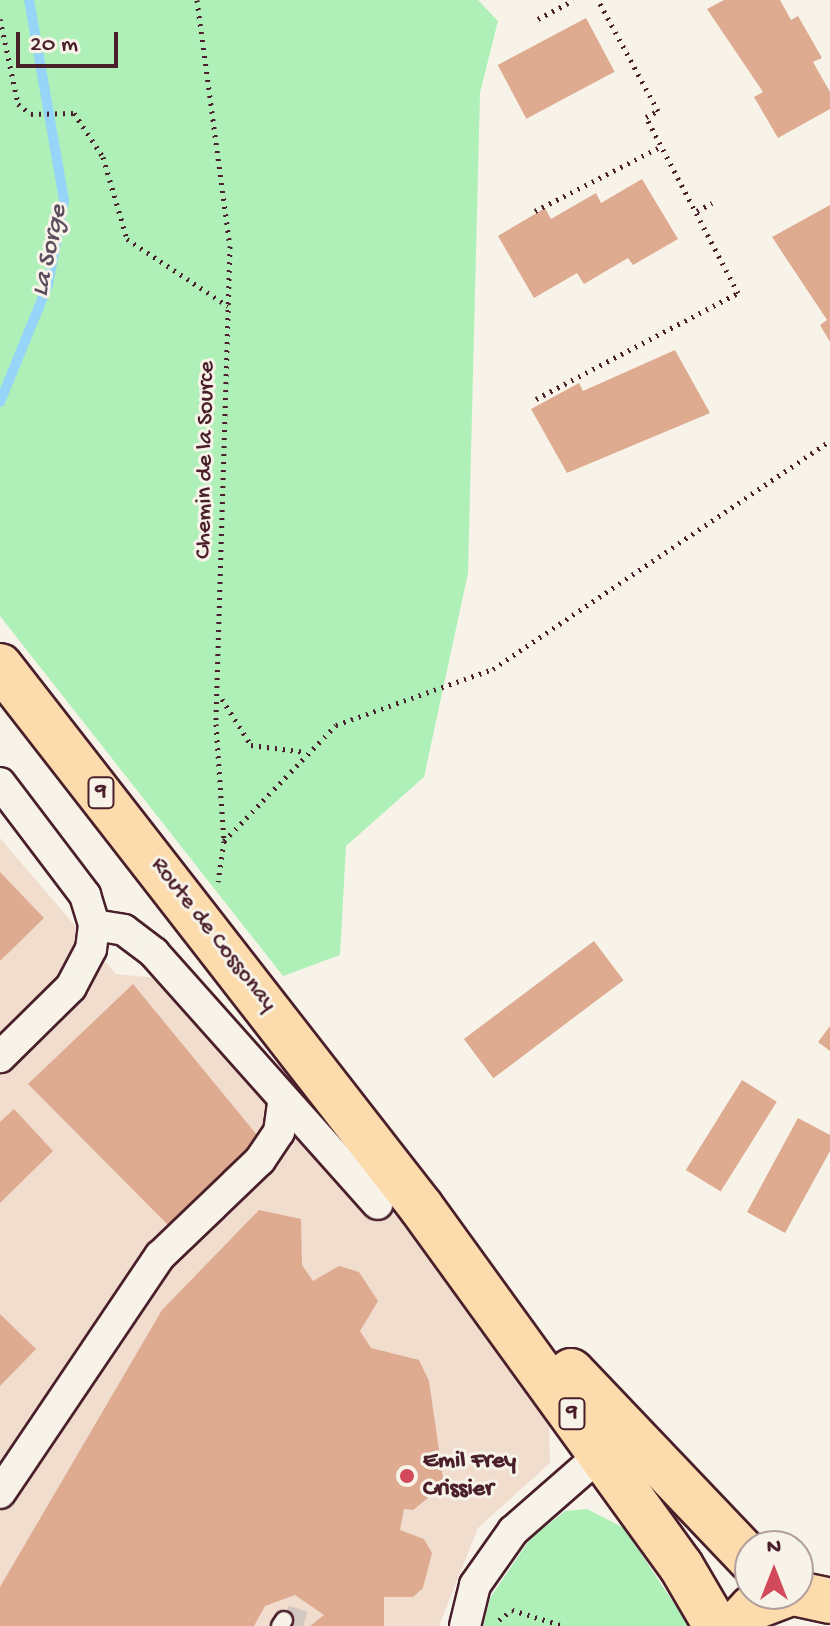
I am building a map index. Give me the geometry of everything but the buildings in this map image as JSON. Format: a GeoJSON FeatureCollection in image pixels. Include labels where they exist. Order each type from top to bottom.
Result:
{"type":"FeatureCollection","features":[{"type":"Feature","properties":{"kind":"main road","name":"Route de Cossonay"},"geometry":{"type":"LineString","coordinates":[[0,666],[203,920],[400,1205],[601,1454],[716,1626]]}},
{"type":"Feature","properties":{"kind":"main road","name":"Route de Cossonay"},"geometry":{"type":"LineString","coordinates":[[400,1205],[734,1543]]}},
{"type":"Feature","properties":{"kind":"main road"},"geometry":{"type":"LineString","coordinates":[[735,1626],[750,1610]]}},
{"type":"Feature","properties":{"kind":"street"},"geometry":{"type":"LineString","coordinates":[[0,783],[76,882],[94,925],[91,949],[71,987],[0,1057]]}},
{"type":"Feature","properties":{"kind":"street"},"geometry":{"type":"LineString","coordinates":[[94,925],[124,930],[154,953],[283,1104],[400,1205]]}},
{"type":"Feature","properties":{"kind":"street"},"geometry":{"type":"LineString","coordinates":[[0,1493],[160,1256],[260,1160],[279,1132],[283,1104]]}},
{"type":"Feature","properties":{"kind":"street"},"geometry":{"type":"LineString","coordinates":[[467,1620],[475,1585],[513,1531],[601,1454]]}},
{"type":"Feature","properties":{"kind":"path","name":"Chemin de la Source"},"geometry":{"type":"LineString","coordinates":[[197,0],[230,246],[221,697],[216,749],[224,841],[217,888],[203,920]]}},
{"type":"Feature","properties":{"kind":"path"},"geometry":{"type":"LineString","coordinates":[[538,19],[573,0]]}},
{"type":"Feature","properties":{"kind":"path"},"geometry":{"type":"LineString","coordinates":[[536,399],[738,293],[646,117],[658,111],[598,0]]}},
{"type":"Feature","properties":{"kind":"path"},"geometry":{"type":"LineString","coordinates":[[0,19],[18,104],[31,114],[74,113],[103,157],[127,239],[228,306]]}},
{"type":"Feature","properties":{"kind":"path"},"geometry":{"type":"LineString","coordinates":[[535,211],[662,146]]}},
{"type":"Feature","properties":{"kind":"path"},"geometry":{"type":"LineString","coordinates":[[697,211],[712,203]]}},
{"type":"Feature","properties":{"kind":"path"},"geometry":{"type":"LineString","coordinates":[[224,841],[279,791],[307,752],[336,725],[493,669],[722,518],[830,441]]}},
{"type":"Feature","properties":{"kind":"path"},"geometry":{"type":"LineString","coordinates":[[221,697],[251,745],[307,752]]}},
{"type":"Feature","properties":{"kind":"path"},"geometry":{"type":"LineString","coordinates":[[467,1620],[496,1623],[512,1610],[564,1626]]}},
{"type":"Feature","properties":{"kind":"shaded area"},"geometry":{"type":"Polygon","coordinates":[[[0,838],[116,974],[157,978],[365,1210],[402,1217],[549,1418],[550,1463],[478,1528],[439,1626],[0,1626],[0,838]]]}},
{"type":"Feature","properties":{"kind":"green space"},"geometry":{"type":"Polygon","coordinates":[[[0,0],[478,0],[498,21],[480,93],[468,573],[424,777],[346,846],[340,955],[283,976],[0,616],[0,0]]]}},
{"type":"Feature","properties":{"kind":"green space"},"geometry":{"type":"Polygon","coordinates":[[[587,1509],[624,1528],[689,1626],[483,1626],[490,1598],[530,1539],[565,1511],[587,1509]]]}},
{"type":"Feature","properties":{"kind":"waterway","name":"La Sorge"},"geometry":{"type":"LineString","coordinates":[[0,402],[48,285],[64,200],[29,0]]}},
{"type":"Feature","properties":{"kind":"tunnel"},"geometry":{"type":"LineString","coordinates":[[284,1620],[303,1626]]}},
{"type":"Feature","properties":{"kind":"place","name":"Emil Frey Crissier"},"geometry":{"type":"Point","coordinates":[407,1476]}}]}
